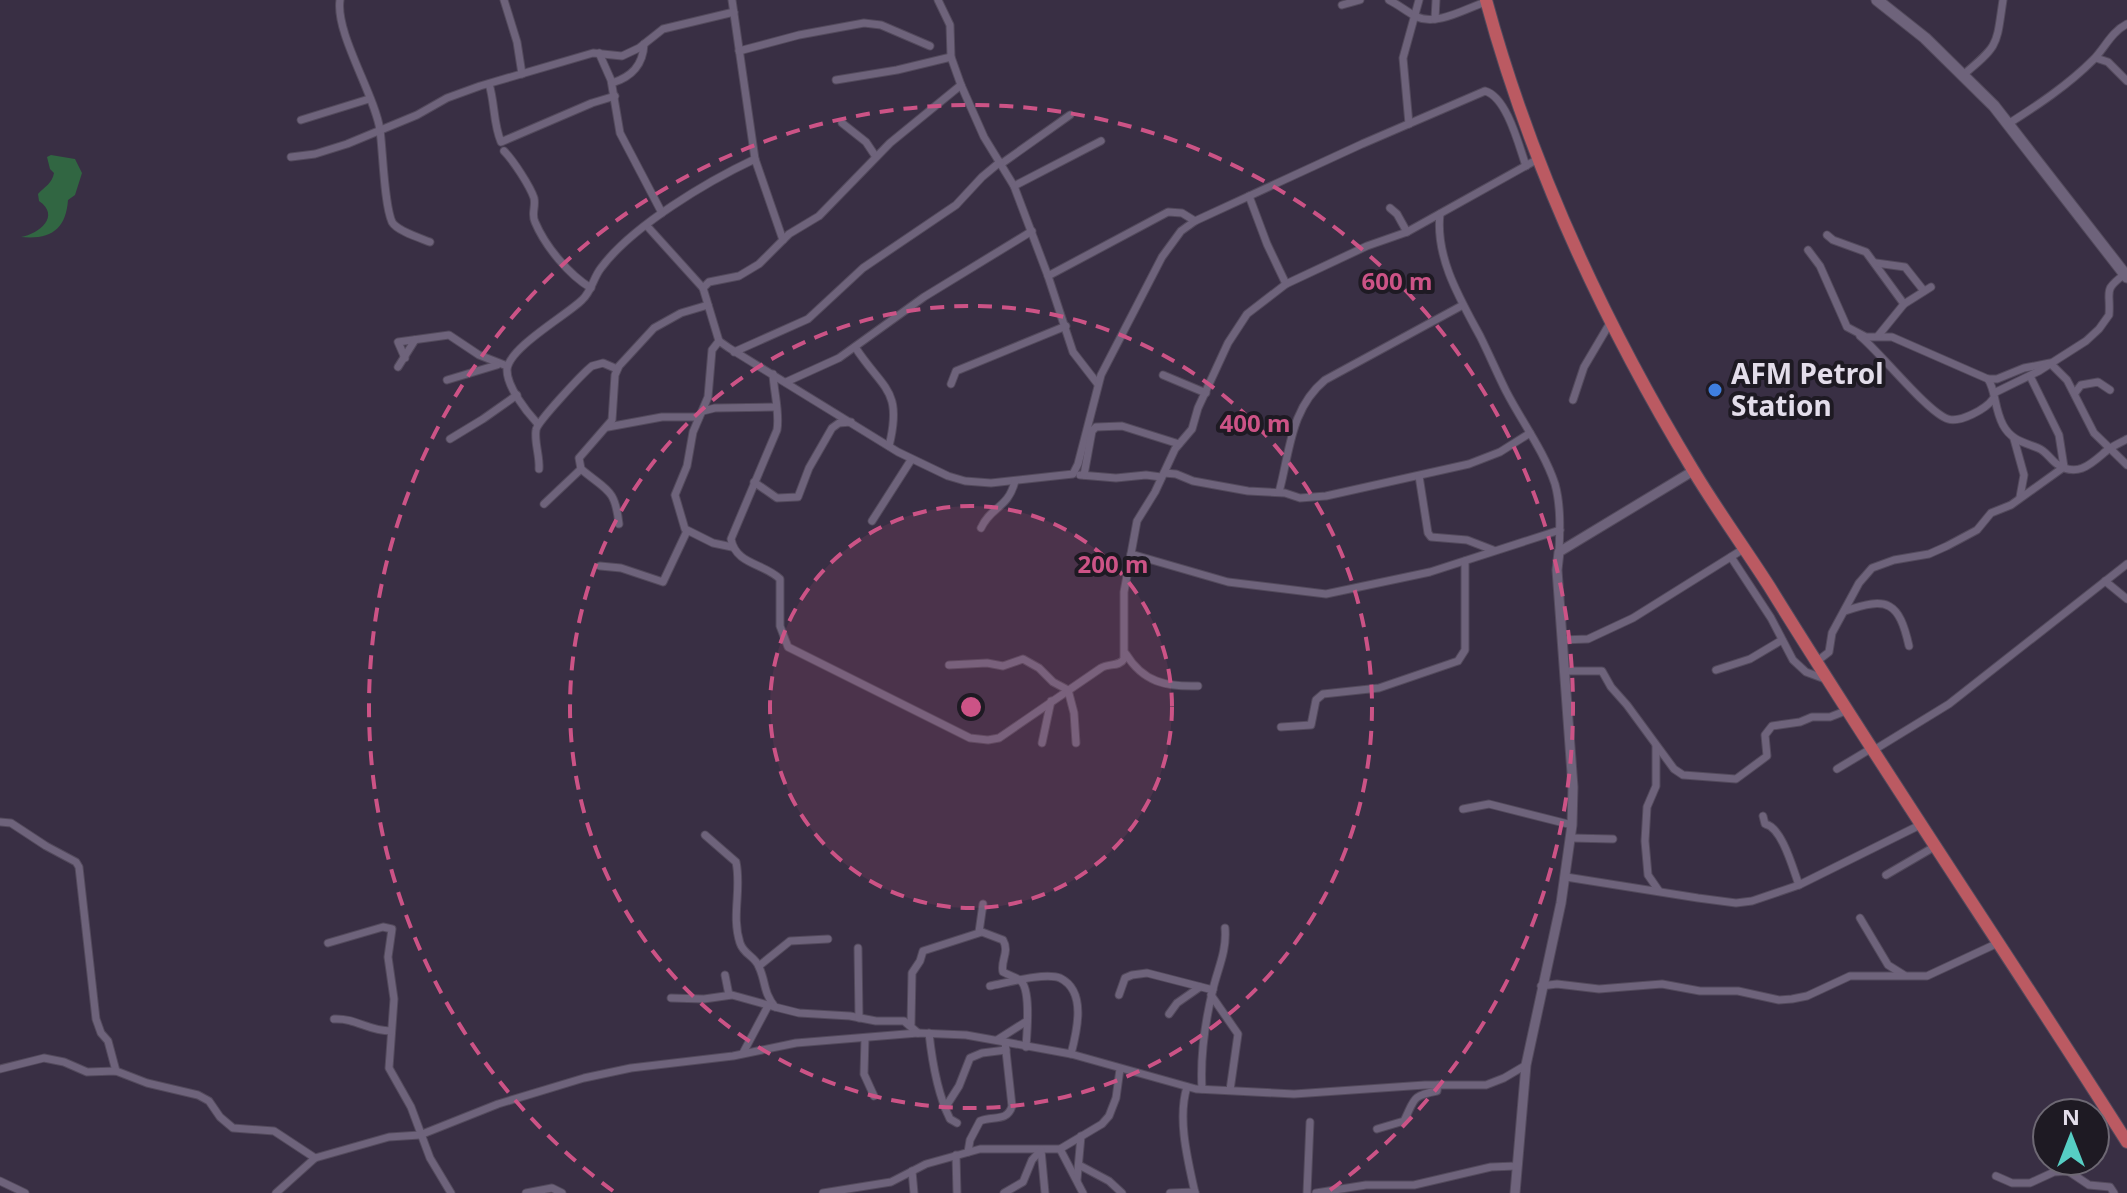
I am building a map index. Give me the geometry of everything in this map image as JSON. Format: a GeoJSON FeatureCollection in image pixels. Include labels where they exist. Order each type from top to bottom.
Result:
{"type":"FeatureCollection","features":[{"type":"Feature","properties":{"kind":"highway"},"geometry":{"type":"LineString","coordinates":[[1486,1],[1521,118],[1610,323],[1693,471],[2127,1142]]}},
{"type":"Feature","properties":{"kind":"main road"},"geometry":{"type":"LineString","coordinates":[[1877,0],[1925,38],[2008,124],[2126,274]]}},
{"type":"Feature","properties":{"kind":"street"},"geometry":{"type":"LineString","coordinates":[[340,0],[342,21],[380,130],[392,222],[430,242]]}},
{"type":"Feature","properties":{"kind":"street"},"geometry":{"type":"LineString","coordinates":[[504,0],[517,42],[522,74]]}},
{"type":"Feature","properties":{"kind":"street"},"geometry":{"type":"LineString","coordinates":[[732,0],[755,159],[783,240]]}},
{"type":"Feature","properties":{"kind":"street"},"geometry":{"type":"LineString","coordinates":[[938,0],[951,30],[951,57],[961,85],[984,137],[1014,186],[1077,359],[1097,383]]}},
{"type":"Feature","properties":{"kind":"street"},"geometry":{"type":"LineString","coordinates":[[1342,5],[1360,0]]}},
{"type":"Feature","properties":{"kind":"street"},"geometry":{"type":"LineString","coordinates":[[1389,0],[1414,16],[1432,19]]}},
{"type":"Feature","properties":{"kind":"street"},"geometry":{"type":"LineString","coordinates":[[1409,124],[1403,58],[1419,0]]}},
{"type":"Feature","properties":{"kind":"street"},"geometry":{"type":"LineString","coordinates":[[1432,19],[1436,0]]}},
{"type":"Feature","properties":{"kind":"street"},"geometry":{"type":"LineString","coordinates":[[1460,0],[1463,9]]}},
{"type":"Feature","properties":{"kind":"street"},"geometry":{"type":"LineString","coordinates":[[1963,75],[1995,46],[2003,0]]}},
{"type":"Feature","properties":{"kind":"street"},"geometry":{"type":"LineString","coordinates":[[1409,33],[1432,19],[1486,1]]}},
{"type":"Feature","properties":{"kind":"street"},"geometry":{"type":"LineString","coordinates":[[291,157],[331,150],[417,115],[447,98],[489,84],[599,53],[622,56],[663,29],[734,12]]}},
{"type":"Feature","properties":{"kind":"street"},"geometry":{"type":"LineString","coordinates":[[739,51],[799,35],[864,23],[881,25],[930,46]]}},
{"type":"Feature","properties":{"kind":"street"},"geometry":{"type":"LineString","coordinates":[[2008,124],[2069,82],[2127,24]]}},
{"type":"Feature","properties":{"kind":"street"},"geometry":{"type":"LineString","coordinates":[[612,83],[632,73],[643,54],[644,44]]}},
{"type":"Feature","properties":{"kind":"street"},"geometry":{"type":"LineString","coordinates":[[599,53],[612,83],[620,133],[662,213]]}},
{"type":"Feature","properties":{"kind":"street"},"geometry":{"type":"LineString","coordinates":[[836,80],[951,57]]}},
{"type":"Feature","properties":{"kind":"street"},"geometry":{"type":"LineString","coordinates":[[2096,58],[2108,62],[2127,81]]}},
{"type":"Feature","properties":{"kind":"street"},"geometry":{"type":"LineString","coordinates":[[489,84],[494,102],[495,127],[501,142],[615,96]]}},
{"type":"Feature","properties":{"kind":"street"},"geometry":{"type":"LineString","coordinates":[[703,288],[709,282],[748,273],[783,240],[819,216],[876,157],[961,85]]}},
{"type":"Feature","properties":{"kind":"street"},"geometry":{"type":"LineString","coordinates":[[1073,474],[1097,383],[1162,257],[1181,231],[1195,221],[1489,91],[1503,105],[1526,166]]}},
{"type":"Feature","properties":{"kind":"street"},"geometry":{"type":"LineString","coordinates":[[301,120],[369,99]]}},
{"type":"Feature","properties":{"kind":"street"},"geometry":{"type":"LineString","coordinates":[[734,352],[808,319],[863,268],[956,205],[982,177],[1070,115]]}},
{"type":"Feature","properties":{"kind":"street"},"geometry":{"type":"LineString","coordinates":[[842,123],[861,137],[876,157]]}},
{"type":"Feature","properties":{"kind":"street"},"geometry":{"type":"LineString","coordinates":[[1014,186],[1101,141]]}},
{"type":"Feature","properties":{"kind":"street"},"geometry":{"type":"LineString","coordinates":[[504,151],[530,189],[535,202],[532,215],[540,232],[575,276],[591,288]]}},
{"type":"Feature","properties":{"kind":"street"},"geometry":{"type":"LineString","coordinates":[[447,380],[503,365],[583,299],[601,269],[662,213],[712,180],[755,159]]}},
{"type":"Feature","properties":{"kind":"street"},"geometry":{"type":"LineString","coordinates":[[773,374],[779,419],[777,430],[731,535],[732,547],[742,559],[780,579],[780,626],[790,648],[818,659],[970,738],[988,740],[1003,737],[1106,665],[1122,662],[1125,652],[1124,592],[1137,521],[1179,444],[1192,429],[1196,412],[1241,321],[1261,301],[1286,284],[1367,246],[1420,226],[1538,159]]}},
{"type":"Feature","properties":{"kind":"street"},"geometry":{"type":"LineString","coordinates":[[1249,196],[1286,284]]}},
{"type":"Feature","properties":{"kind":"street"},"geometry":{"type":"LineString","coordinates":[[1390,208],[1407,232]]}},
{"type":"Feature","properties":{"kind":"street"},"geometry":{"type":"LineString","coordinates":[[1048,276],[1168,212],[1182,213],[1195,221]]}},
{"type":"Feature","properties":{"kind":"street"},"geometry":{"type":"LineString","coordinates":[[1440,214],[1442,252],[1463,305],[1544,457],[1556,487],[1560,530],[1557,570],[1573,787],[1572,825],[1566,877],[1526,1065],[1515,1193]]}},
{"type":"Feature","properties":{"kind":"street"},"geometry":{"type":"LineString","coordinates":[[647,226],[703,288],[719,341],[911,460],[965,481],[991,483],[1073,474],[1163,475],[1308,499],[1419,476],[1488,457],[1530,433]]}},
{"type":"Feature","properties":{"kind":"street"},"geometry":{"type":"LineString","coordinates":[[1420,226],[1439,236]]}},
{"type":"Feature","properties":{"kind":"street"},"geometry":{"type":"LineString","coordinates":[[786,382],[825,365],[855,347],[962,273],[1032,231]]}},
{"type":"Feature","properties":{"kind":"street"},"geometry":{"type":"LineString","coordinates":[[1827,235],[1833,240],[1860,248],[1876,263],[1904,304]]}},
{"type":"Feature","properties":{"kind":"street"},"geometry":{"type":"LineString","coordinates":[[1808,250],[1828,282],[1847,327],[1859,335],[1938,413],[1950,420],[1984,410],[1994,396],[2030,376],[2099,329],[2110,311],[2108,289],[2126,274]]}},
{"type":"Feature","properties":{"kind":"street"},"geometry":{"type":"LineString","coordinates":[[1876,263],[1905,267],[1927,289],[1904,304],[1878,336]]}},
{"type":"Feature","properties":{"kind":"street"},"geometry":{"type":"LineString","coordinates":[[619,524],[616,500],[581,469],[579,462],[582,453],[612,420],[617,369],[654,328],[681,313],[708,305]]}},
{"type":"Feature","properties":{"kind":"street"},"geometry":{"type":"LineString","coordinates":[[1279,492],[1294,426],[1315,388],[1463,305]]}},
{"type":"Feature","properties":{"kind":"street"},"geometry":{"type":"LineString","coordinates":[[1573,400],[1584,367],[1610,323]]}},
{"type":"Feature","properties":{"kind":"street"},"geometry":{"type":"LineString","coordinates":[[951,384],[956,371],[1066,326]]}},
{"type":"Feature","properties":{"kind":"street"},"geometry":{"type":"LineString","coordinates":[[405,358],[398,342],[449,335],[479,355],[503,365],[517,395],[537,423]]}},
{"type":"Feature","properties":{"kind":"street"},"geometry":{"type":"LineString","coordinates":[[1859,335],[1892,337],[1988,379],[2050,363]]}},
{"type":"Feature","properties":{"kind":"street"},"geometry":{"type":"LineString","coordinates":[[398,367],[415,340]]}},
{"type":"Feature","properties":{"kind":"street"},"geometry":{"type":"LineString","coordinates":[[719,341],[712,350],[710,386],[691,439],[687,466],[675,495],[687,531],[713,543],[732,547]]}},
{"type":"Feature","properties":{"kind":"street"},"geometry":{"type":"LineString","coordinates":[[855,347],[887,387],[895,418],[889,446]]}},
{"type":"Feature","properties":{"kind":"street"},"geometry":{"type":"LineString","coordinates":[[539,469],[535,437],[537,423],[592,366],[603,363],[617,369]]}},
{"type":"Feature","properties":{"kind":"street"},"geometry":{"type":"LineString","coordinates":[[2050,363],[2067,380],[2094,433],[2127,465]]}},
{"type":"Feature","properties":{"kind":"street"},"geometry":{"type":"LineString","coordinates":[[1163,375],[1206,393]]}},
{"type":"Feature","properties":{"kind":"street"},"geometry":{"type":"LineString","coordinates":[[2030,376],[2059,435],[2064,467]]}},
{"type":"Feature","properties":{"kind":"street"},"geometry":{"type":"LineString","coordinates":[[1988,379],[2005,429],[2014,439],[2024,475],[2020,497]]}},
{"type":"Feature","properties":{"kind":"street"},"geometry":{"type":"LineString","coordinates":[[2075,393],[2081,385],[2098,382],[2110,390]]}},
{"type":"Feature","properties":{"kind":"street"},"geometry":{"type":"LineString","coordinates":[[450,439],[517,395]]}},
{"type":"Feature","properties":{"kind":"street"},"geometry":{"type":"LineString","coordinates":[[606,428],[662,417],[701,414],[715,408],[776,407]]}},
{"type":"Feature","properties":{"kind":"street"},"geometry":{"type":"LineString","coordinates":[[754,482],[777,498],[798,497],[809,468],[832,428],[839,423],[851,422]]}},
{"type":"Feature","properties":{"kind":"street"},"geometry":{"type":"LineString","coordinates":[[1084,475],[1092,431],[1096,427],[1122,426],[1179,444]]}},
{"type":"Feature","properties":{"kind":"street"},"geometry":{"type":"LineString","coordinates":[[2014,439],[2039,448],[2058,465],[2084,469],[2127,439]]}},
{"type":"Feature","properties":{"kind":"street"},"geometry":{"type":"LineString","coordinates":[[872,521],[911,460]]}},
{"type":"Feature","properties":{"kind":"street"},"geometry":{"type":"LineString","coordinates":[[1816,662],[1829,652],[1832,633],[1859,583],[1872,568],[1894,560],[1929,554],[1977,530],[1991,513],[2011,505],[2064,467]]}},
{"type":"Feature","properties":{"kind":"street"},"geometry":{"type":"LineString","coordinates":[[544,504],[581,469]]}},
{"type":"Feature","properties":{"kind":"street"},"geometry":{"type":"LineString","coordinates":[[1559,552],[1693,471]]}},
{"type":"Feature","properties":{"kind":"street"},"geometry":{"type":"LineString","coordinates":[[1419,476],[1431,537],[1467,540],[1493,550]]}},
{"type":"Feature","properties":{"kind":"street"},"geometry":{"type":"LineString","coordinates":[[981,528],[985,518],[1011,495],[1015,481]]}},
{"type":"Feature","properties":{"kind":"street"},"geometry":{"type":"LineString","coordinates":[[1131,554],[1228,582],[1326,594],[1430,572],[1560,530]]}},
{"type":"Feature","properties":{"kind":"street"},"geometry":{"type":"LineString","coordinates":[[600,566],[621,568],[663,582],[687,531]]}},
{"type":"Feature","properties":{"kind":"street"},"geometry":{"type":"LineString","coordinates":[[1562,640],[1588,639],[1633,618],[1745,548]]}},
{"type":"Feature","properties":{"kind":"street"},"geometry":{"type":"LineString","coordinates":[[1731,557],[1771,618],[1793,660],[1806,672],[1827,679]]}},
{"type":"Feature","properties":{"kind":"street"},"geometry":{"type":"LineString","coordinates":[[1281,727],[1311,725],[1316,700],[1323,694],[1379,688],[1458,661],[1465,650],[1465,561]]}},
{"type":"Feature","properties":{"kind":"street"},"geometry":{"type":"LineString","coordinates":[[1837,769],[1949,704],[2127,564]]}},
{"type":"Feature","properties":{"kind":"street"},"geometry":{"type":"LineString","coordinates":[[2105,581],[2127,599]]}},
{"type":"Feature","properties":{"kind":"street"},"geometry":{"type":"LineString","coordinates":[[1845,611],[1885,603],[1897,611],[1906,628],[1909,646]]}},
{"type":"Feature","properties":{"kind":"street"},"geometry":{"type":"LineString","coordinates":[[1716,670],[1750,659],[1782,640]]}},
{"type":"Feature","properties":{"kind":"street"},"geometry":{"type":"LineString","coordinates":[[1125,652],[1136,669],[1152,679],[1184,687],[1198,686]]}},
{"type":"Feature","properties":{"kind":"street"},"geometry":{"type":"LineString","coordinates":[[949,665],[987,663],[1003,666],[1023,659],[1039,668],[1059,687],[1068,690]]}},
{"type":"Feature","properties":{"kind":"street"},"geometry":{"type":"LineString","coordinates":[[1565,671],[1602,671],[1679,774],[1736,779],[1767,756],[1765,735],[1772,726],[1812,717],[1830,717],[1848,710]]}},
{"type":"Feature","properties":{"kind":"street"},"geometry":{"type":"LineString","coordinates":[[1068,690],[1074,713],[1076,743]]}},
{"type":"Feature","properties":{"kind":"street"},"geometry":{"type":"LineString","coordinates":[[1042,743],[1051,701]]}},
{"type":"Feature","properties":{"kind":"street"},"geometry":{"type":"LineString","coordinates":[[1656,744],[1656,786],[1647,807],[1645,841],[1649,880],[1660,892]]}},
{"type":"Feature","properties":{"kind":"street"},"geometry":{"type":"LineString","coordinates":[[1463,809],[1489,804],[1572,825]]}},
{"type":"Feature","properties":{"kind":"street"},"geometry":{"type":"LineString","coordinates":[[1763,816],[1765,824],[1775,828],[1780,836],[1799,885]]}},
{"type":"Feature","properties":{"kind":"street"},"geometry":{"type":"LineString","coordinates":[[0,822],[11,823],[76,862],[79,867],[96,1019],[108,1041],[116,1071]]}},
{"type":"Feature","properties":{"kind":"street"},"geometry":{"type":"LineString","coordinates":[[1566,877],[1736,903],[1767,898],[1799,885],[1920,825]]}},
{"type":"Feature","properties":{"kind":"street"},"geometry":{"type":"LineString","coordinates":[[705,835],[736,862],[739,880],[735,914],[739,939],[745,954],[759,966],[772,1007]]}},
{"type":"Feature","properties":{"kind":"street"},"geometry":{"type":"LineString","coordinates":[[1571,838],[1613,839]]}},
{"type":"Feature","properties":{"kind":"street"},"geometry":{"type":"LineString","coordinates":[[1886,875],[1934,847]]}},
{"type":"Feature","properties":{"kind":"street"},"geometry":{"type":"LineString","coordinates":[[979,932],[983,904]]}},
{"type":"Feature","properties":{"kind":"street"},"geometry":{"type":"LineString","coordinates":[[1860,918],[1888,965],[1906,976]]}},
{"type":"Feature","properties":{"kind":"street"},"geometry":{"type":"LineString","coordinates":[[328,943],[383,927],[391,928],[388,957],[394,999],[389,1068],[411,1107],[430,1158],[451,1193]]}},
{"type":"Feature","properties":{"kind":"street"},"geometry":{"type":"LineString","coordinates":[[1202,1089],[1201,1056],[1212,992],[1225,951],[1225,928]]}},
{"type":"Feature","properties":{"kind":"street"},"geometry":{"type":"LineString","coordinates":[[911,1024],[912,973],[922,951],[979,932],[1003,940],[1006,947],[1003,972],[1020,980],[1026,997],[1026,1047]]}},
{"type":"Feature","properties":{"kind":"street"},"geometry":{"type":"LineString","coordinates":[[759,966],[790,941],[828,939]]}},
{"type":"Feature","properties":{"kind":"street"},"geometry":{"type":"LineString","coordinates":[[1541,986],[1557,984],[1599,989],[1662,984],[1700,991],[1738,991],[1779,1000],[1802,998],[1850,976],[1927,976],[1998,943]]}},
{"type":"Feature","properties":{"kind":"street"},"geometry":{"type":"LineString","coordinates":[[858,948],[859,1018]]}},
{"type":"Feature","properties":{"kind":"street"},"geometry":{"type":"LineString","coordinates":[[1119,995],[1126,977],[1142,973],[1212,992],[1238,1034],[1230,1090]]}},
{"type":"Feature","properties":{"kind":"street"},"geometry":{"type":"LineString","coordinates":[[725,975],[729,995]]}},
{"type":"Feature","properties":{"kind":"street"},"geometry":{"type":"LineString","coordinates":[[990,986],[1020,980],[1058,978],[1076,993],[1076,1029],[1071,1054]]}},
{"type":"Feature","properties":{"kind":"street"},"geometry":{"type":"LineString","coordinates":[[1169,1014],[1177,1003],[1200,987]]}},
{"type":"Feature","properties":{"kind":"street"},"geometry":{"type":"LineString","coordinates":[[671,998],[704,999],[729,995],[799,1013],[904,1021],[918,1033]]}},
{"type":"Feature","properties":{"kind":"street"},"geometry":{"type":"LineString","coordinates":[[743,1053],[772,1007]]}},
{"type":"Feature","properties":{"kind":"street"},"geometry":{"type":"LineString","coordinates":[[334,1019],[350,1018],[373,1030],[391,1031]]}},
{"type":"Feature","properties":{"kind":"street"},"geometry":{"type":"LineString","coordinates":[[945,1108],[959,1086],[970,1058],[1003,1044],[1027,1021]]}},
{"type":"Feature","properties":{"kind":"street"},"geometry":{"type":"LineString","coordinates":[[276,1193],[315,1158],[389,1137],[420,1135],[498,1104],[584,1078],[784,1045],[918,1033],[966,1035],[1071,1054],[1187,1087],[1319,1094],[1438,1085],[1486,1085],[1526,1065]]}},
{"type":"Feature","properties":{"kind":"street"},"geometry":{"type":"LineString","coordinates":[[929,1033],[945,1108],[950,1119],[957,1123]]}},
{"type":"Feature","properties":{"kind":"street"},"geometry":{"type":"LineString","coordinates":[[865,1038],[864,1074],[874,1096]]}},
{"type":"Feature","properties":{"kind":"street"},"geometry":{"type":"LineString","coordinates":[[968,1152],[970,1140],[981,1119],[1004,1117],[1010,1113],[1012,1106],[1003,1044]]}},
{"type":"Feature","properties":{"kind":"street"},"geometry":{"type":"LineString","coordinates":[[0,1069],[44,1058],[87,1072],[116,1071],[147,1083],[198,1095],[209,1101],[220,1117],[233,1128],[274,1131],[315,1158]]}},
{"type":"Feature","properties":{"kind":"street"},"geometry":{"type":"LineString","coordinates":[[827,1192],[891,1182],[912,1171],[968,1152],[992,1148],[1060,1149],[1102,1124],[1109,1116],[1116,1098],[1120,1069]]}},
{"type":"Feature","properties":{"kind":"street"},"geometry":{"type":"LineString","coordinates":[[1377,1129],[1401,1123],[1407,1117],[1409,1104],[1421,1094],[1437,1091],[1438,1085]]}},
{"type":"Feature","properties":{"kind":"street"},"geometry":{"type":"LineString","coordinates":[[1170,1193],[1195,1192],[1187,1153],[1183,1105],[1187,1087]]}},
{"type":"Feature","properties":{"kind":"street"},"geometry":{"type":"LineString","coordinates":[[1307,1193],[1310,1122]]}},
{"type":"Feature","properties":{"kind":"street"},"geometry":{"type":"LineString","coordinates":[[1077,1182],[1081,1136]]}},
{"type":"Feature","properties":{"kind":"street"},"geometry":{"type":"LineString","coordinates":[[1060,1149],[1083,1193]]}},
{"type":"Feature","properties":{"kind":"street"},"geometry":{"type":"LineString","coordinates":[[1004,1193],[1023,1182],[1032,1160],[1041,1150]]}},
{"type":"Feature","properties":{"kind":"street"},"geometry":{"type":"LineString","coordinates":[[1041,1150],[1045,1193]]}},
{"type":"Feature","properties":{"kind":"street"},"geometry":{"type":"LineString","coordinates":[[956,1155],[957,1193]]}},
{"type":"Feature","properties":{"kind":"street"},"geometry":{"type":"LineString","coordinates":[[1079,1165],[1109,1181],[1122,1193]]}},
{"type":"Feature","properties":{"kind":"street"},"geometry":{"type":"LineString","coordinates":[[1316,1193],[1366,1185],[1414,1189],[1491,1167],[1516,1166]]}},
{"type":"Feature","properties":{"kind":"street"},"geometry":{"type":"LineString","coordinates":[[912,1171],[914,1193]]}},
{"type":"Feature","properties":{"kind":"street"},"geometry":{"type":"LineString","coordinates":[[1996,1176],[2012,1183],[2030,1183],[2052,1172],[2068,1171],[2089,1185],[2108,1186],[2114,1193]]}},
{"type":"Feature","properties":{"kind":"street"},"geometry":{"type":"LineString","coordinates":[[0,1181],[25,1193]]}},
{"type":"Feature","properties":{"kind":"street"},"geometry":{"type":"LineString","coordinates":[[526,1193],[550,1188],[562,1193]]}},
{"type":"Feature","properties":{"kind":"green space"},"geometry":{"type":"Polygon","coordinates":[[[47,157],[75,159],[82,173],[75,195],[68,200],[64,218],[55,230],[41,237],[21,237],[40,228],[48,218],[38,194],[53,177],[47,157]]]}},
{"type":"Feature","properties":{"kind":"place","name":"AFM Petrol Station"},"geometry":{"type":"Point","coordinates":[1715,390]}}]}
